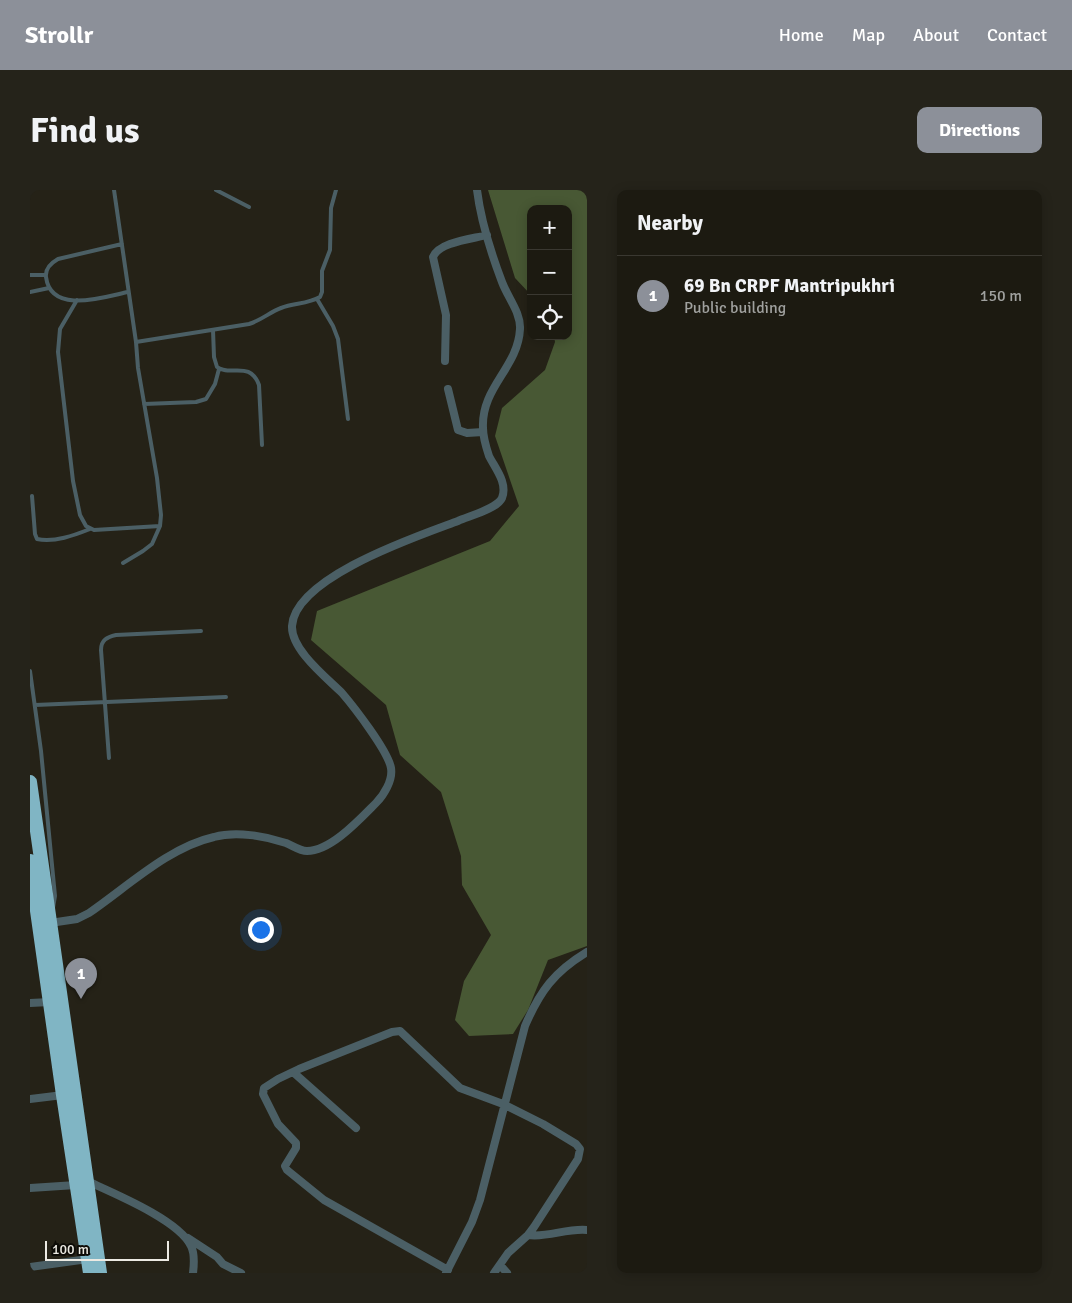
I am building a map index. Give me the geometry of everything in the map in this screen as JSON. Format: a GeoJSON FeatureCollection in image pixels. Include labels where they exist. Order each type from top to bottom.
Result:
{"type":"FeatureCollection","features":[{"type":"Feature","properties":{"kind":"highway"},"geometry":{"type":"LineString","coordinates":[[30,782],[46,923],[82,1183],[90,1273]]}},
{"type":"Feature","properties":{"kind":"highway"},"geometry":{"type":"LineString","coordinates":[[30,861],[46,923],[50,1002],[63,1095],[100,1273]]}},
{"type":"Feature","properties":{"kind":"street"},"geometry":{"type":"LineString","coordinates":[[30,891],[46,923],[77,919],[89,913],[156,865],[192,844],[218,836],[235,835],[270,839],[303,850],[315,849],[326,846],[338,838],[380,799],[391,778],[388,758],[348,700],[314,667],[303,652],[293,633],[292,624],[296,614],[310,593],[328,580],[374,554],[486,510],[501,500],[503,484],[490,457],[483,432],[484,410],[493,387],[510,360],[519,337],[520,326],[517,312],[501,279],[480,214],[476,190]]}},
{"type":"Feature","properties":{"kind":"street"},"geometry":{"type":"LineString","coordinates":[[445,361],[446,315],[433,257],[435,252],[442,246],[487,235]]}},
{"type":"Feature","properties":{"kind":"street"},"geometry":{"type":"LineString","coordinates":[[448,389],[458,430],[467,433],[483,432]]}},
{"type":"Feature","properties":{"kind":"street"},"geometry":{"type":"LineString","coordinates":[[494,1273],[508,1253],[528,1235],[578,1159],[580,1149],[576,1144],[504,1104],[460,1088],[400,1031],[392,1032],[293,1072],[263,1089],[278,1124],[296,1143],[296,1148],[285,1166],[286,1170],[324,1200],[447,1272],[476,1210],[504,1104],[519,1044],[534,1004],[555,975],[587,952]]}},
{"type":"Feature","properties":{"kind":"street"},"geometry":{"type":"LineString","coordinates":[[30,1003],[50,1002]]}},
{"type":"Feature","properties":{"kind":"street"},"geometry":{"type":"LineString","coordinates":[[293,1072],[356,1128]]}},
{"type":"Feature","properties":{"kind":"street"},"geometry":{"type":"LineString","coordinates":[[30,1099],[63,1095]]}},
{"type":"Feature","properties":{"kind":"street"},"geometry":{"type":"LineString","coordinates":[[578,1159],[587,1158]]}},
{"type":"Feature","properties":{"kind":"street"},"geometry":{"type":"LineString","coordinates":[[30,1188],[82,1183],[130,1200],[217,1257],[223,1264],[241,1273]]}},
{"type":"Feature","properties":{"kind":"street"},"geometry":{"type":"LineString","coordinates":[[528,1235],[536,1236],[562,1231],[587,1230]]}},
{"type":"Feature","properties":{"kind":"street"},"geometry":{"type":"LineString","coordinates":[[178,1231],[192,1248],[193,1273]]}},
{"type":"Feature","properties":{"kind":"street"},"geometry":{"type":"LineString","coordinates":[[30,1267],[88,1258]]}},
{"type":"Feature","properties":{"kind":"street"},"geometry":{"type":"LineString","coordinates":[[500,1265],[507,1273]]}},
{"type":"Feature","properties":{"kind":"lane"},"geometry":{"type":"LineString","coordinates":[[114,190],[138,368],[157,478],[161,515],[160,526],[152,544],[123,563]]}},
{"type":"Feature","properties":{"kind":"lane"},"geometry":{"type":"LineString","coordinates":[[216,190],[249,207]]}},
{"type":"Feature","properties":{"kind":"lane"},"geometry":{"type":"LineString","coordinates":[[136,342],[255,322],[284,307],[317,299],[321,295],[322,271],[330,250],[331,208],[336,190]]}},
{"type":"Feature","properties":{"kind":"lane"},"geometry":{"type":"LineString","coordinates":[[122,244],[58,259],[50,264],[46,276],[49,288],[57,297],[76,300],[128,292]]}},
{"type":"Feature","properties":{"kind":"lane"},"geometry":{"type":"LineString","coordinates":[[30,275],[46,276]]}},
{"type":"Feature","properties":{"kind":"lane"},"geometry":{"type":"LineString","coordinates":[[30,292],[49,288]]}},
{"type":"Feature","properties":{"kind":"lane"},"geometry":{"type":"LineString","coordinates":[[317,299],[333,326],[338,339],[348,419]]}},
{"type":"Feature","properties":{"kind":"lane"},"geometry":{"type":"LineString","coordinates":[[76,300],[60,329],[58,352],[73,481],[82,522],[90,530]]}},
{"type":"Feature","properties":{"kind":"lane"},"geometry":{"type":"LineString","coordinates":[[213,330],[215,364],[219,369],[247,371],[257,379],[259,385],[262,445]]}},
{"type":"Feature","properties":{"kind":"lane"},"geometry":{"type":"LineString","coordinates":[[144,404],[196,402],[206,398],[215,384],[219,369]]}},
{"type":"Feature","properties":{"kind":"lane"},"geometry":{"type":"LineString","coordinates":[[32,496],[37,539],[65,538],[90,530],[160,526]]}},
{"type":"Feature","properties":{"kind":"lane"},"geometry":{"type":"LineString","coordinates":[[109,758],[101,650],[103,641],[107,637],[116,635],[201,631]]}},
{"type":"Feature","properties":{"kind":"lane"},"geometry":{"type":"LineString","coordinates":[[30,671],[41,751],[55,896],[54,906],[46,923]]}},
{"type":"Feature","properties":{"kind":"lane"},"geometry":{"type":"LineString","coordinates":[[35,706],[106,701],[226,697]]}},
{"type":"Feature","properties":{"kind":"green space"},"geometry":{"type":"Polygon","coordinates":[[[488,190],[587,190],[587,946],[548,960],[528,1010],[513,1034],[469,1036],[455,1020],[464,981],[491,935],[462,885],[461,856],[441,792],[400,755],[386,705],[311,640],[317,611],[490,541],[519,506],[495,436],[502,408],[545,370],[555,340],[572,340],[572,205],[527,205],[527,291],[515,278],[488,190]]]}},
{"type":"Feature","properties":{"kind":"place","name":"69 Bn CRPF Mantripukhri"},"geometry":{"type":"Point","coordinates":[81,999]}}]}
